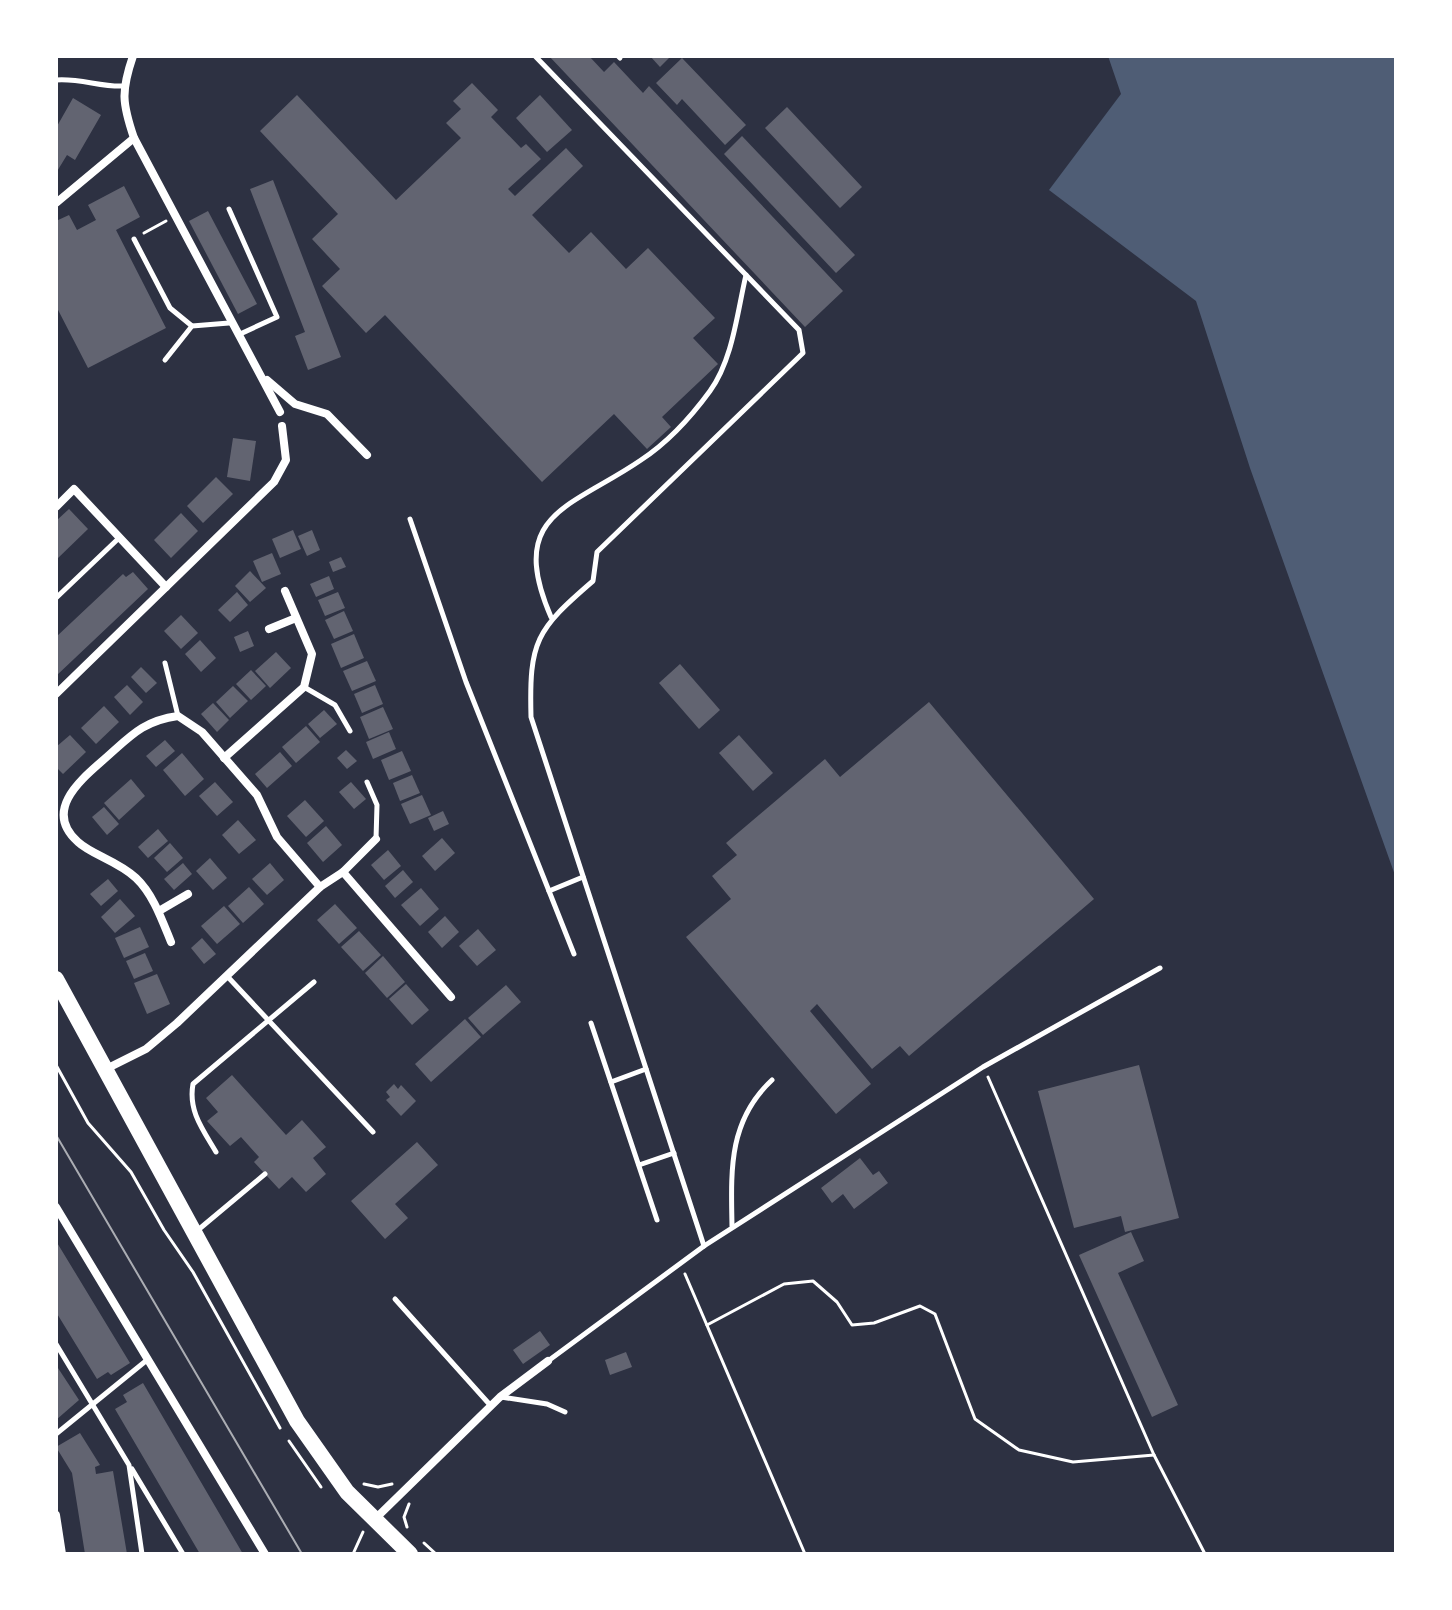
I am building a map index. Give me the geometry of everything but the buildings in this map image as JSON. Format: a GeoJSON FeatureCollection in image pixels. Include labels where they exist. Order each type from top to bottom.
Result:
{"type":"FeatureCollection","features":[{"type":"Feature","properties":{"kind":"main road"},"geometry":{"type":"LineString","coordinates":[[56,979],[297,1421],[368,1526],[410,1554]]}},
{"type":"Feature","properties":{"kind":"street"},"geometry":{"type":"LineString","coordinates":[[133,56],[123,86],[124,110],[134,138],[229,323],[264,377],[280,412]]}},
{"type":"Feature","properties":{"kind":"street"},"geometry":{"type":"LineString","coordinates":[[56,203],[134,138]]}},
{"type":"Feature","properties":{"kind":"street"},"geometry":{"type":"LineString","coordinates":[[264,377],[295,404],[327,414],[367,455]]}},
{"type":"Feature","properties":{"kind":"street"},"geometry":{"type":"LineString","coordinates":[[56,694],[274,482],[286,460],[282,426]]}},
{"type":"Feature","properties":{"kind":"street"},"geometry":{"type":"LineString","coordinates":[[56,507],[74,489],[166,587]]}},
{"type":"Feature","properties":{"kind":"street"},"geometry":{"type":"LineString","coordinates":[[224,758],[304,687],[312,654],[285,591]]}},
{"type":"Feature","properties":{"kind":"street"},"geometry":{"type":"LineString","coordinates":[[269,629],[296,618]]}},
{"type":"Feature","properties":{"kind":"street"},"geometry":{"type":"LineString","coordinates":[[171,942],[159,911],[138,879],[111,858],[79,844],[68,830],[64,808],[72,788],[151,720],[178,716],[202,732],[257,795],[277,837],[320,887]]}},
{"type":"Feature","properties":{"kind":"street"},"geometry":{"type":"LineString","coordinates":[[104,1070],[146,1049],[376,839]]}},
{"type":"Feature","properties":{"kind":"street"},"geometry":{"type":"LineString","coordinates":[[343,872],[451,997]]}},
{"type":"Feature","properties":{"kind":"street"},"geometry":{"type":"LineString","coordinates":[[159,911],[188,894]]}},
{"type":"Feature","properties":{"kind":"street"},"geometry":{"type":"LineString","coordinates":[[56,1207],[265,1554]]}},
{"type":"Feature","properties":{"kind":"street"},"geometry":{"type":"LineString","coordinates":[[368,1526],[500,1397],[548,1361]]}},
{"type":"Feature","properties":{"kind":"street"},"geometry":{"type":"LineString","coordinates":[[56,1515],[62,1554]]}},
{"type":"Feature","properties":{"kind":"lane"},"geometry":{"type":"LineString","coordinates":[[535,56],[799,330],[803,353],[597,552],[593,581],[551,617],[530,663],[531,717],[704,1246]]}},
{"type":"Feature","properties":{"kind":"lane"},"geometry":{"type":"LineString","coordinates":[[56,80],[80,78],[108,86],[123,86]]}},
{"type":"Feature","properties":{"kind":"lane"},"geometry":{"type":"LineString","coordinates":[[229,209],[277,317],[237,336]]}},
{"type":"Feature","properties":{"kind":"lane"},"geometry":{"type":"LineString","coordinates":[[134,239],[170,308],[192,326],[229,323]]}},
{"type":"Feature","properties":{"kind":"lane"},"geometry":{"type":"LineString","coordinates":[[551,617],[539,589],[536,567],[538,541],[549,519],[567,503],[661,446],[711,389],[727,357],[746,275]]}},
{"type":"Feature","properties":{"kind":"lane"},"geometry":{"type":"LineString","coordinates":[[165,360],[192,326]]}},
{"type":"Feature","properties":{"kind":"lane"},"geometry":{"type":"LineString","coordinates":[[410,519],[466,682],[574,954]]}},
{"type":"Feature","properties":{"kind":"lane"},"geometry":{"type":"LineString","coordinates":[[56,598],[120,537]]}},
{"type":"Feature","properties":{"kind":"lane"},"geometry":{"type":"LineString","coordinates":[[165,663],[178,716]]}},
{"type":"Feature","properties":{"kind":"lane"},"geometry":{"type":"LineString","coordinates":[[304,687],[335,705],[350,731]]}},
{"type":"Feature","properties":{"kind":"lane"},"geometry":{"type":"LineString","coordinates":[[367,782],[377,805],[376,839]]}},
{"type":"Feature","properties":{"kind":"lane"},"geometry":{"type":"LineString","coordinates":[[549,891],[583,877]]}},
{"type":"Feature","properties":{"kind":"lane"},"geometry":{"type":"LineString","coordinates":[[548,1361],[732,1227],[983,1067],[1160,968]]}},
{"type":"Feature","properties":{"kind":"lane"},"geometry":{"type":"LineString","coordinates":[[227,975],[373,1132]]}},
{"type":"Feature","properties":{"kind":"lane"},"geometry":{"type":"LineString","coordinates":[[216,1152],[194,1114],[190,1099],[193,1084],[314,982]]}},
{"type":"Feature","properties":{"kind":"lane"},"geometry":{"type":"LineString","coordinates":[[591,1023],[657,1220]]}},
{"type":"Feature","properties":{"kind":"lane"},"geometry":{"type":"LineString","coordinates":[[611,1082],[646,1069]]}},
{"type":"Feature","properties":{"kind":"lane"},"geometry":{"type":"LineString","coordinates":[[732,1227],[734,1143],[748,1109],[772,1080]]}},
{"type":"Feature","properties":{"kind":"lane"},"geometry":{"type":"LineString","coordinates":[[639,1165],[674,1153]]}},
{"type":"Feature","properties":{"kind":"lane"},"geometry":{"type":"LineString","coordinates":[[192,1233],[213,1221],[265,1174]]}},
{"type":"Feature","properties":{"kind":"lane"},"geometry":{"type":"LineString","coordinates":[[395,1299],[492,1406]]}},
{"type":"Feature","properties":{"kind":"lane"},"geometry":{"type":"LineString","coordinates":[[56,1344],[183,1554]]}},
{"type":"Feature","properties":{"kind":"lane"},"geometry":{"type":"LineString","coordinates":[[56,1434],[148,1360]]}},
{"type":"Feature","properties":{"kind":"lane"},"geometry":{"type":"LineString","coordinates":[[500,1397],[547,1404],[565,1412]]}},
{"type":"Feature","properties":{"kind":"lane"},"geometry":{"type":"LineString","coordinates":[[129,1465],[142,1554]]}},
{"type":"Feature","properties":{"kind":"path"},"geometry":{"type":"LineString","coordinates":[[134,239],[174,216]]}},
{"type":"Feature","properties":{"kind":"path"},"geometry":{"type":"LineString","coordinates":[[56,1065],[88,1123],[131,1172],[193,1272],[268,1409],[326,1493]]}},
{"type":"Feature","properties":{"kind":"path"},"geometry":{"type":"LineString","coordinates":[[983,1067],[1154,1455],[1205,1554]]}},
{"type":"Feature","properties":{"kind":"path"},"geometry":{"type":"LineString","coordinates":[[681,1263],[805,1554]]}},
{"type":"Feature","properties":{"kind":"path"},"geometry":{"type":"LineString","coordinates":[[707,1325],[784,1284],[813,1281],[837,1302],[852,1325],[874,1323],[920,1306],[935,1314],[975,1419],[1019,1450],[1073,1462],[1154,1455]]}},
{"type":"Feature","properties":{"kind":"path"},"geometry":{"type":"LineString","coordinates":[[353,1554],[368,1526]]}},
{"type":"Feature","properties":{"kind":"water"},"geometry":{"type":"Polygon","coordinates":[[[1108,56],[1396,56],[1396,878],[1250,468],[1196,301],[1049,190],[1121,94],[1108,56]]]}},
{"type":"Feature","properties":{"kind":"tram line"},"geometry":{"type":"LineString","coordinates":[[56,1135],[302,1554]]}}]}
